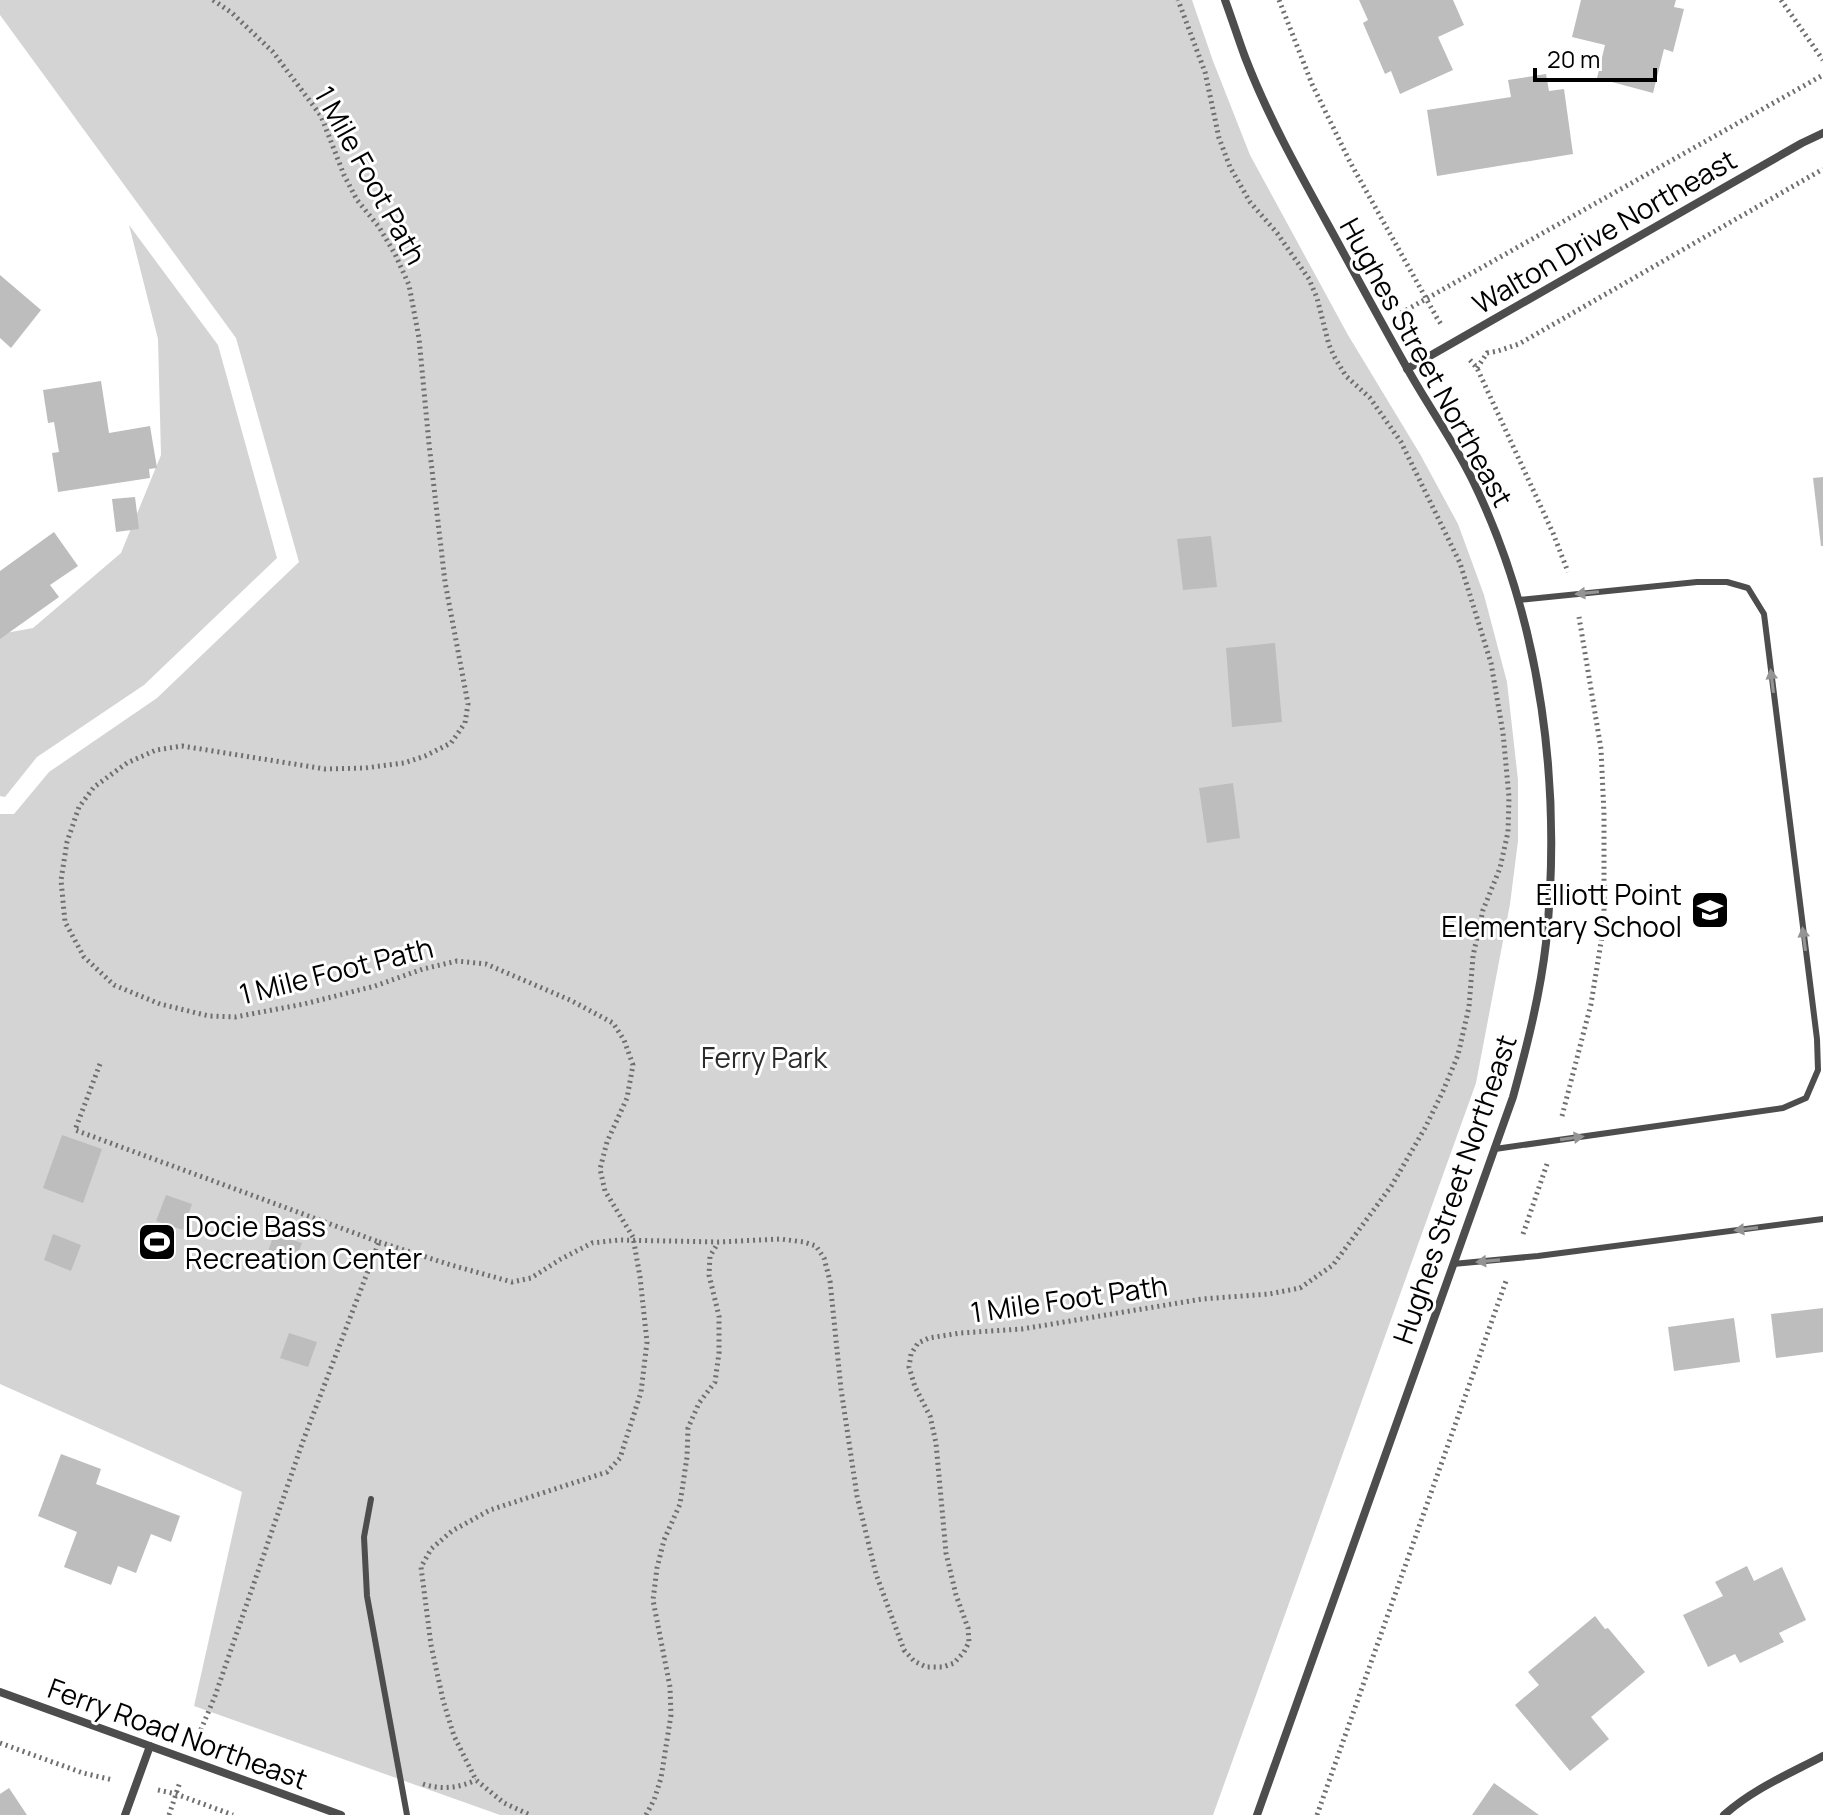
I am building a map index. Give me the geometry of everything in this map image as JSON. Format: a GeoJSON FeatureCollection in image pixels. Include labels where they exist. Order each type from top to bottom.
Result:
{"type":"FeatureCollection","features":[{"type":"Feature","properties":{"kind":"street","name":"Hughes Street Northeast"},"geometry":{"type":"LineString","coordinates":[[1225,0],[1245,59],[1291,159],[1473,482],[1499,541],[1524,620],[1542,710],[1551,793],[1552,861],[1546,945],[1531,1031],[1513,1097],[1257,1815]]}},
{"type":"Feature","properties":{"kind":"street","name":"Walton Drive Northeast"},"geometry":{"type":"LineString","coordinates":[[1407,369],[1823,133]]}},
{"type":"Feature","properties":{"kind":"street","name":"Ferry Road Northeast"},"geometry":{"type":"LineString","coordinates":[[0,1692],[341,1815]]}},
{"type":"Feature","properties":{"kind":"street"},"geometry":{"type":"LineString","coordinates":[[125,1815],[150,1746]]}},
{"type":"Feature","properties":{"kind":"street"},"geometry":{"type":"LineString","coordinates":[[1724,1815],[1766,1785],[1823,1756]]}},
{"type":"Feature","properties":{"kind":"lane"},"geometry":{"type":"LineString","coordinates":[[1495,1149],[1783,1108],[1806,1098],[1818,1070],[1817,1039],[1764,614],[1748,588],[1727,582],[1697,582],[1518,600]]}},
{"type":"Feature","properties":{"kind":"lane"},"geometry":{"type":"LineString","coordinates":[[1453,1264],[1823,1219]]}},
{"type":"Feature","properties":{"kind":"lane"},"geometry":{"type":"LineString","coordinates":[[371,1499],[364,1537],[367,1596],[407,1815]]}},
{"type":"Feature","properties":{"kind":"path","name":"1 Mile Foot Path"},"geometry":{"type":"LineString","coordinates":[[213,0],[232,13],[273,52],[321,116],[357,200],[379,227],[409,285],[419,338],[445,582],[468,704],[465,723],[451,743],[425,756],[404,763],[365,768],[325,769],[182,746],[156,750],[127,763],[94,787],[79,807],[67,842],[61,880],[65,922],[84,957],[114,985],[160,1004],[209,1016],[235,1017],[304,1004],[457,961],[486,964],[570,1000],[613,1023],[624,1040],[633,1065],[627,1098],[607,1142],[600,1169],[605,1191],[634,1240],[647,1342],[641,1392],[620,1458],[607,1472],[477,1517],[452,1531],[431,1549],[421,1567],[431,1645],[454,1736],[476,1780],[504,1803],[530,1815]]}},
{"type":"Feature","properties":{"kind":"path","name":"1 Mile Foot Path"},"geometry":{"type":"LineString","coordinates":[[100,1064],[75,1130],[379,1242],[512,1282],[531,1278],[592,1243],[780,1239],[816,1246],[824,1258],[830,1281],[841,1389],[857,1496],[876,1574],[904,1650],[914,1661],[926,1667],[943,1667],[954,1663],[969,1642],[968,1628],[946,1553],[936,1443],[930,1416],[909,1367],[911,1354],[918,1343],[960,1333],[1022,1329],[1202,1299],[1269,1294],[1300,1288],[1333,1265],[1392,1185],[1425,1128],[1458,1055],[1469,1007],[1473,956],[1483,910],[1500,868],[1508,832],[1509,797],[1503,733],[1491,663],[1460,563],[1401,442],[1370,398],[1346,376],[1335,358],[1309,279],[1277,233],[1250,202],[1230,167],[1219,138],[1205,72],[1178,0]]}},
{"type":"Feature","properties":{"kind":"path"},"geometry":{"type":"LineString","coordinates":[[1279,0],[1312,84],[1350,162],[1437,318],[1477,368],[1565,562],[1583,633],[1601,749],[1604,814],[1604,924],[1591,1004],[1556,1141],[1317,1815]]}},
{"type":"Feature","properties":{"kind":"path"},"geometry":{"type":"LineString","coordinates":[[1781,0],[1823,60]]}},
{"type":"Feature","properties":{"kind":"path"},"geometry":{"type":"LineString","coordinates":[[1383,324],[1823,75]]}},
{"type":"Feature","properties":{"kind":"path"},"geometry":{"type":"LineString","coordinates":[[1477,368],[1487,353],[1519,344],[1823,169]]}},
{"type":"Feature","properties":{"kind":"path"},"geometry":{"type":"LineString","coordinates":[[169,1815],[215,1696],[303,1441],[379,1242]]}},
{"type":"Feature","properties":{"kind":"path"},"geometry":{"type":"LineString","coordinates":[[646,1815],[661,1778],[671,1715],[670,1687],[653,1600],[657,1568],[664,1540],[680,1504],[688,1428],[699,1403],[715,1382],[719,1316],[709,1275],[710,1256],[719,1242]]}},
{"type":"Feature","properties":{"kind":"path"},"geometry":{"type":"LineString","coordinates":[[400,1776],[429,1786],[448,1788],[476,1780]]}},
{"type":"Feature","properties":{"kind":"green space","name":"Ferry Park"},"geometry":{"type":"Polygon","coordinates":[[[0,0],[1192,0],[1250,155],[1348,335],[1458,524],[1484,595],[1507,682],[1518,780],[1518,841],[1510,904],[1476,1083],[1213,1815],[500,1815],[194,1706],[242,1492],[0,1384],[0,814],[14,814],[49,772],[157,698],[299,562],[236,338],[0,15],[0,0]]]}},
{"type":"Feature","properties":{"kind":"green space"},"geometry":{"type":"Polygon","coordinates":[[[129,225],[218,345],[277,558],[144,685],[37,757],[5,797],[0,796],[0,634],[33,628],[121,553],[161,455],[158,339],[129,225]]]}},
{"type":"Feature","properties":{"kind":"building"},"geometry":{"type":"Polygon","coordinates":[[[1359,0],[1453,0],[1464,25],[1438,37],[1453,70],[1400,94],[1391,71],[1385,74],[1363,23],[1368,20],[1359,0]]]}},
{"type":"Feature","properties":{"kind":"building"},"geometry":{"type":"Polygon","coordinates":[[[1581,0],[1676,0],[1674,7],[1684,9],[1673,52],[1664,49],[1653,93],[1597,78],[1605,45],[1572,37],[1581,0]]]}},
{"type":"Feature","properties":{"kind":"building"},"geometry":{"type":"Polygon","coordinates":[[[1546,74],[1549,91],[1564,89],[1573,154],[1437,176],[1427,110],[1511,97],[1508,80],[1546,74]]]}},
{"type":"Feature","properties":{"kind":"building"},"geometry":{"type":"Polygon","coordinates":[[[0,275],[41,310],[11,348],[0,338],[0,275]]]}},
{"type":"Feature","properties":{"kind":"building"},"geometry":{"type":"Polygon","coordinates":[[[101,381],[109,433],[150,426],[157,468],[149,469],[150,478],[58,492],[52,453],[59,452],[54,422],[48,423],[43,390],[101,381]]]}},
{"type":"Feature","properties":{"kind":"building"},"geometry":{"type":"Polygon","coordinates":[[[1823,477],[1823,546],[1821,546],[1813,478],[1823,477]]]}},
{"type":"Feature","properties":{"kind":"building"},"geometry":{"type":"Polygon","coordinates":[[[135,497],[139,529],[116,532],[112,499],[135,497]]]}},
{"type":"Feature","properties":{"kind":"building"},"geometry":{"type":"Polygon","coordinates":[[[54,532],[78,566],[50,585],[59,597],[0,639],[0,571],[54,532]]]}},
{"type":"Feature","properties":{"kind":"building"},"geometry":{"type":"Polygon","coordinates":[[[1211,536],[1217,587],[1183,590],[1177,539],[1211,536]]]}},
{"type":"Feature","properties":{"kind":"building"},"geometry":{"type":"Polygon","coordinates":[[[1275,643],[1282,722],[1232,727],[1226,648],[1275,643]]]}},
{"type":"Feature","properties":{"kind":"building"},"geometry":{"type":"Polygon","coordinates":[[[1233,783],[1240,838],[1207,843],[1199,788],[1233,783]]]}},
{"type":"Feature","properties":{"kind":"building"},"geometry":{"type":"Polygon","coordinates":[[[62,1135],[102,1149],[83,1203],[43,1188],[62,1135]]]}},
{"type":"Feature","properties":{"kind":"building"},"geometry":{"type":"Polygon","coordinates":[[[166,1195],[192,1204],[183,1230],[156,1221],[166,1195]]]}},
{"type":"Feature","properties":{"kind":"building"},"geometry":{"type":"Polygon","coordinates":[[[53,1234],[81,1245],[71,1271],[44,1260],[53,1234]]]}},
{"type":"Feature","properties":{"kind":"building"},"geometry":{"type":"Polygon","coordinates":[[[274,1234],[302,1243],[292,1269],[265,1260],[274,1234]]]}},
{"type":"Feature","properties":{"kind":"building"},"geometry":{"type":"Polygon","coordinates":[[[1823,1308],[1823,1352],[1776,1358],[1771,1314],[1823,1308]]]}},
{"type":"Feature","properties":{"kind":"building"},"geometry":{"type":"Polygon","coordinates":[[[1734,1318],[1740,1362],[1674,1371],[1668,1327],[1734,1318]]]}},
{"type":"Feature","properties":{"kind":"building"},"geometry":{"type":"Polygon","coordinates":[[[289,1333],[317,1342],[308,1367],[280,1358],[289,1333]]]}},
{"type":"Feature","properties":{"kind":"building"},"geometry":{"type":"Polygon","coordinates":[[[61,1454],[101,1469],[96,1484],[180,1516],[171,1542],[151,1534],[136,1573],[118,1566],[111,1585],[64,1567],[77,1532],[38,1516],[61,1454]]]}},
{"type":"Feature","properties":{"kind":"building"},"geometry":{"type":"Polygon","coordinates":[[[1747,1566],[1754,1581],[1782,1567],[1806,1620],[1779,1633],[1784,1642],[1740,1663],[1735,1654],[1708,1667],[1683,1615],[1723,1596],[1715,1582],[1747,1566]]]}},
{"type":"Feature","properties":{"kind":"building"},"geometry":{"type":"Polygon","coordinates":[[[1595,1616],[1645,1672],[1591,1717],[1609,1739],[1570,1771],[1515,1705],[1539,1685],[1528,1672],[1595,1616]]]}},
{"type":"Feature","properties":{"kind":"building"},"geometry":{"type":"Polygon","coordinates":[[[1494,1783],[1539,1815],[1472,1815],[1494,1783]]]}},
{"type":"Feature","properties":{"kind":"building"},"geometry":{"type":"Polygon","coordinates":[[[9,1788],[27,1815],[0,1815],[0,1794],[9,1788]]]}},
{"type":"Feature","properties":{"kind":"place","name":"Elliott Point Elementary School"},"geometry":{"type":"Point","coordinates":[1710,910]}},
{"type":"Feature","properties":{"kind":"place","name":"Docie Bass Recreation Center"},"geometry":{"type":"Point","coordinates":[157,1242]}}]}
